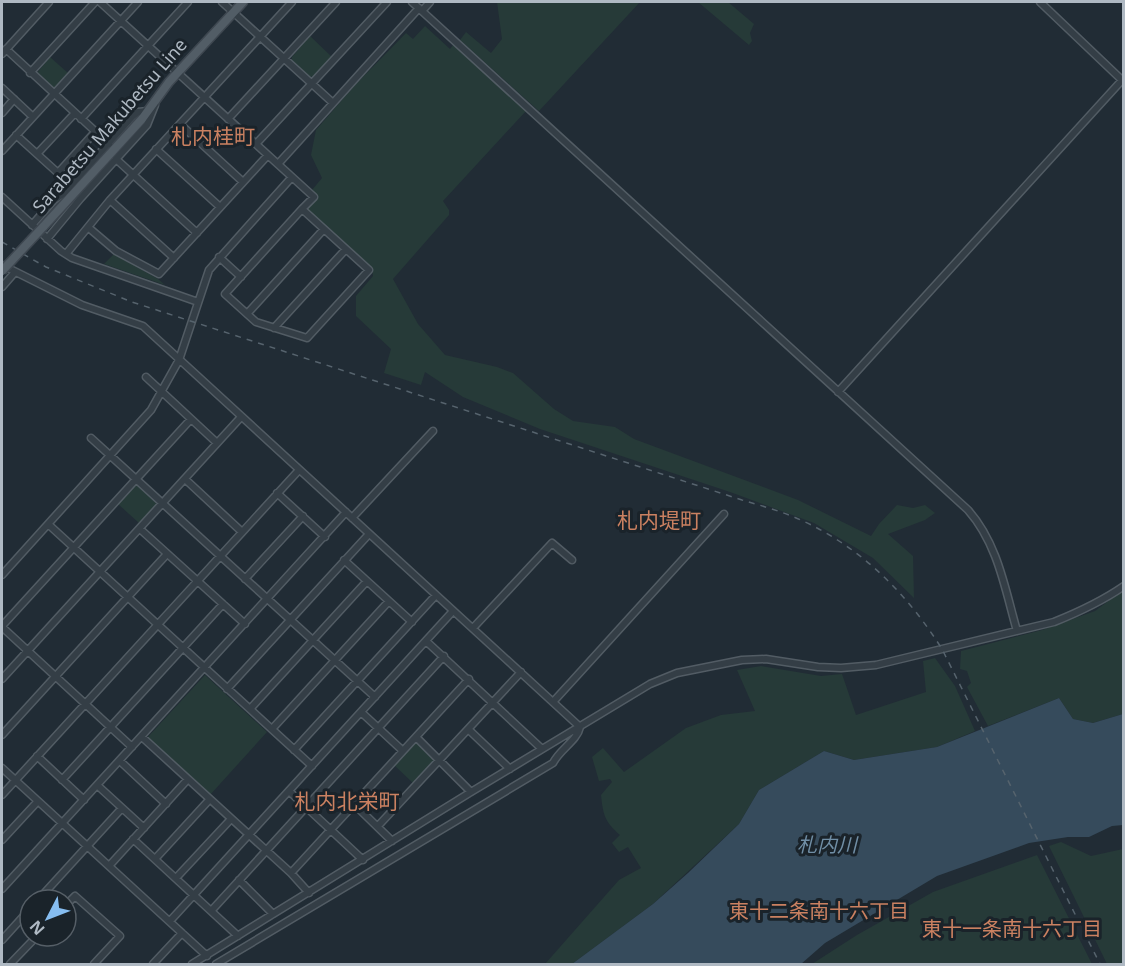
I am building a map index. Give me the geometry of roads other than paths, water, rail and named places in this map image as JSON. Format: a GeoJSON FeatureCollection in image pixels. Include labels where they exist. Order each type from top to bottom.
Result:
{"type":"FeatureCollection","features":[{"type":"Feature","properties":{"kind":"main road","name":"Sarabetsu Makubetsu Line"},"geometry":{"type":"LineString","coordinates":[[2,272],[148,111],[177,73],[243,2]]}},
{"type":"Feature","properties":{"kind":"street"},"geometry":{"type":"LineString","coordinates":[[49,2],[4,52],[109,144]]}},
{"type":"Feature","properties":{"kind":"street"},"geometry":{"type":"LineString","coordinates":[[30,73],[98,2],[314,197],[225,294],[256,322],[307,338],[369,270],[303,209]]}},
{"type":"Feature","properties":{"kind":"street"},"geometry":{"type":"LineString","coordinates":[[2,151],[138,2]]}},
{"type":"Feature","properties":{"kind":"street"},"geometry":{"type":"LineString","coordinates":[[81,119],[188,2]]}},
{"type":"Feature","properties":{"kind":"street"},"geometry":{"type":"LineString","coordinates":[[222,2],[333,103]]}},
{"type":"Feature","properties":{"kind":"street"},"geometry":{"type":"LineString","coordinates":[[66,254],[110,200],[292,2]]}},
{"type":"Feature","properties":{"kind":"street"},"geometry":{"type":"LineString","coordinates":[[228,119],[336,2]]}},
{"type":"Feature","properties":{"kind":"street"},"geometry":{"type":"LineString","coordinates":[[256,144],[387,2]]}},
{"type":"Feature","properties":{"kind":"street"},"geometry":{"type":"LineString","coordinates":[[412,2],[980,523],[993,548],[1017,631]]}},
{"type":"Feature","properties":{"kind":"street"},"geometry":{"type":"LineString","coordinates":[[278,164],[420,9],[430,2]]}},
{"type":"Feature","properties":{"kind":"street"},"geometry":{"type":"LineString","coordinates":[[838,392],[1123,80],[1040,2]]}},
{"type":"Feature","properties":{"kind":"street"},"geometry":{"type":"LineString","coordinates":[[2,88],[33,117]]}},
{"type":"Feature","properties":{"kind":"street"},"geometry":{"type":"LineString","coordinates":[[2,113],[14,99]]}},
{"type":"Feature","properties":{"kind":"street"},"geometry":{"type":"LineString","coordinates":[[47,239],[147,125],[156,101]]}},
{"type":"Feature","properties":{"kind":"street"},"geometry":{"type":"LineString","coordinates":[[32,225],[138,112],[148,111]]}},
{"type":"Feature","properties":{"kind":"street"},"geometry":{"type":"LineString","coordinates":[[37,154],[75,113]]}},
{"type":"Feature","properties":{"kind":"street"},"geometry":{"type":"LineString","coordinates":[[180,124],[243,182]]}},
{"type":"Feature","properties":{"kind":"street"},"geometry":{"type":"LineString","coordinates":[[16,135],[58,173],[95,132]]}},
{"type":"Feature","properties":{"kind":"street"},"geometry":{"type":"LineString","coordinates":[[156,149],[220,207]]}},
{"type":"Feature","properties":{"kind":"street"},"geometry":{"type":"LineString","coordinates":[[89,228],[116,251],[159,274],[268,155]]}},
{"type":"Feature","properties":{"kind":"street"},"geometry":{"type":"LineString","coordinates":[[116,159],[197,233]]}},
{"type":"Feature","properties":{"kind":"street"},"geometry":{"type":"LineString","coordinates":[[2,575],[152,410],[179,360],[206,274],[291,177]]}},
{"type":"Feature","properties":{"kind":"street"},"geometry":{"type":"LineString","coordinates":[[2,197],[66,254],[117,275],[198,302]]}},
{"type":"Feature","properties":{"kind":"street"},"geometry":{"type":"LineString","coordinates":[[110,200],[174,258]]}},
{"type":"Feature","properties":{"kind":"street"},"geometry":{"type":"LineString","coordinates":[[247,314],[324,229]]}},
{"type":"Feature","properties":{"kind":"street"},"geometry":{"type":"LineString","coordinates":[[274,328],[346,249]]}},
{"type":"Feature","properties":{"kind":"street"},"geometry":{"type":"LineString","coordinates":[[219,257],[241,277]]}},
{"type":"Feature","properties":{"kind":"street"},"geometry":{"type":"LineString","coordinates":[[2,265],[82,305],[144,326],[580,727]]}},
{"type":"Feature","properties":{"kind":"street"},"geometry":{"type":"LineString","coordinates":[[2,287],[15,272]]}},
{"type":"Feature","properties":{"kind":"street"},"geometry":{"type":"LineString","coordinates":[[146,378],[217,443]]}},
{"type":"Feature","properties":{"kind":"street"},"geometry":{"type":"LineString","coordinates":[[2,679],[241,417]]}},
{"type":"Feature","properties":{"kind":"street"},"geometry":{"type":"LineString","coordinates":[[132,747],[2,626],[191,419]]}},
{"type":"Feature","properties":{"kind":"street"},"geometry":{"type":"LineString","coordinates":[[352,518],[433,431]]}},
{"type":"Feature","properties":{"kind":"street"},"geometry":{"type":"LineString","coordinates":[[91,438],[375,697]]}},
{"type":"Feature","properties":{"kind":"street"},"geometry":{"type":"LineString","coordinates":[[2,795],[299,470]]}},
{"type":"Feature","properties":{"kind":"street"},"geometry":{"type":"LineString","coordinates":[[185,479],[242,532]]}},
{"type":"Feature","properties":{"kind":"street"},"geometry":{"type":"LineString","coordinates":[[278,493],[325,537]]}},
{"type":"Feature","properties":{"kind":"street"},"geometry":{"type":"LineString","coordinates":[[2,889],[346,512]]}},
{"type":"Feature","properties":{"kind":"street"},"geometry":{"type":"LineString","coordinates":[[553,702],[724,514]]}},
{"type":"Feature","properties":{"kind":"street"},"geometry":{"type":"LineString","coordinates":[[245,579],[303,516]]}},
{"type":"Feature","properties":{"kind":"street"},"geometry":{"type":"LineString","coordinates":[[48,524],[312,766]]}},
{"type":"Feature","properties":{"kind":"street"},"geometry":{"type":"LineString","coordinates":[[140,529],[245,624]]}},
{"type":"Feature","properties":{"kind":"street"},"geometry":{"type":"LineString","coordinates":[[227,688],[369,534]]}},
{"type":"Feature","properties":{"kind":"street"},"geometry":{"type":"LineString","coordinates":[[473,628],[552,543],[572,560]]}},
{"type":"Feature","properties":{"kind":"street"},"geometry":{"type":"LineString","coordinates":[[2,735],[167,554]]}},
{"type":"Feature","properties":{"kind":"street"},"geometry":{"type":"LineString","coordinates":[[344,560],[412,622]]}},
{"type":"Feature","properties":{"kind":"street"},"geometry":{"type":"LineString","coordinates":[[250,709],[367,581]]}},
{"type":"Feature","properties":{"kind":"street"},"geometry":{"type":"LineString","coordinates":[[192,964],[650,684],[677,673],[755,659],[818,667],[876,665],[1054,622],[1081,612],[1124,586]]}},
{"type":"Feature","properties":{"kind":"street"},"geometry":{"type":"LineString","coordinates":[[294,750],[436,595]]}},
{"type":"Feature","properties":{"kind":"street"},"geometry":{"type":"LineString","coordinates":[[272,729],[389,601]]}},
{"type":"Feature","properties":{"kind":"street"},"geometry":{"type":"LineString","coordinates":[[62,780],[223,604]]}},
{"type":"Feature","properties":{"kind":"street"},"geometry":{"type":"LineString","coordinates":[[170,921],[453,611]]}},
{"type":"Feature","properties":{"kind":"street"},"geometry":{"type":"LineString","coordinates":[[426,640],[542,749]]}},
{"type":"Feature","properties":{"kind":"street"},"geometry":{"type":"LineString","coordinates":[[212,910],[444,656]]}},
{"type":"Feature","properties":{"kind":"street"},"geometry":{"type":"LineString","coordinates":[[378,826],[521,672]]}},
{"type":"Feature","properties":{"kind":"street"},"geometry":{"type":"LineString","coordinates":[[291,873],[469,679]]}},
{"type":"Feature","properties":{"kind":"street"},"geometry":{"type":"LineString","coordinates":[[361,712],[403,751]]}},
{"type":"Feature","properties":{"kind":"street"},"geometry":{"type":"LineString","coordinates":[[216,964],[554,763],[558,755],[579,733],[580,727]]}},
{"type":"Feature","properties":{"kind":"street"},"geometry":{"type":"LineString","coordinates":[[468,729],[510,769]]}},
{"type":"Feature","properties":{"kind":"street"},"geometry":{"type":"LineString","coordinates":[[142,737],[291,873],[309,893]]}},
{"type":"Feature","properties":{"kind":"street"},"geometry":{"type":"LineString","coordinates":[[416,737],[471,792]]}},
{"type":"Feature","properties":{"kind":"street"},"geometry":{"type":"LineString","coordinates":[[37,756],[84,800]]}},
{"type":"Feature","properties":{"kind":"street"},"geometry":{"type":"LineString","coordinates":[[120,761],[166,804]]}},
{"type":"Feature","properties":{"kind":"street"},"geometry":{"type":"LineString","coordinates":[[2,768],[207,956]]}},
{"type":"Feature","properties":{"kind":"street"},"geometry":{"type":"LineString","coordinates":[[109,866],[188,779]]}},
{"type":"Feature","properties":{"kind":"street"},"geometry":{"type":"LineString","coordinates":[[97,785],[144,828]]}},
{"type":"Feature","properties":{"kind":"street"},"geometry":{"type":"LineString","coordinates":[[289,790],[363,860]]}},
{"type":"Feature","properties":{"kind":"street"},"geometry":{"type":"LineString","coordinates":[[155,859],[210,799]]}},
{"type":"Feature","properties":{"kind":"street"},"geometry":{"type":"LineString","coordinates":[[2,840],[38,801]]}},
{"type":"Feature","properties":{"kind":"street"},"geometry":{"type":"LineString","coordinates":[[354,804],[392,841]]}},
{"type":"Feature","properties":{"kind":"street"},"geometry":{"type":"LineString","coordinates":[[49,888],[122,808]]}},
{"type":"Feature","properties":{"kind":"street"},"geometry":{"type":"LineString","coordinates":[[176,878],[231,819]]}},
{"type":"Feature","properties":{"kind":"street"},"geometry":{"type":"LineString","coordinates":[[133,839],[238,936]]}},
{"type":"Feature","properties":{"kind":"street"},"geometry":{"type":"LineString","coordinates":[[239,880],[273,915]]}},
{"type":"Feature","properties":{"kind":"street"},"geometry":{"type":"LineString","coordinates":[[78,899],[120,936],[94,964]]}},
{"type":"Feature","properties":{"kind":"street"},"geometry":{"type":"LineString","coordinates":[[2,940],[18,922]]}},
{"type":"Feature","properties":{"kind":"street"},"geometry":{"type":"LineString","coordinates":[[153,964],[182,933]]}},
{"type":"Feature","properties":{"kind":"street"},"geometry":{"type":"LineString","coordinates":[[10,964],[25,948]]}},
{"type":"Feature","properties":{"kind":"water","name":"札内川"},"geometry":{"type":"Polygon","coordinates":[[[1059,698],[1073,719],[1093,723],[1123,714],[1123,825],[1112,826],[1089,837],[1068,837],[1029,843],[937,876],[825,943],[801,964],[572,964],[653,904],[688,873],[739,824],[759,790],[824,751],[854,760],[937,747],[1059,698]]]}},
{"type":"Feature","properties":{"kind":"railway"},"geometry":{"type":"LineString","coordinates":[[2,242],[46,267],[132,302],[775,510],[817,528],[839,541],[879,572],[896,589],[913,608],[942,649],[1100,964]]}},
{"type":"Feature","properties":{"kind":"district","name":"札内桂町"},"geometry":{"type":"Point","coordinates":[213,137]}},
{"type":"Feature","properties":{"kind":"district","name":"札内堤町"},"geometry":{"type":"Point","coordinates":[659,521]}},
{"type":"Feature","properties":{"kind":"district","name":"札内北栄町"},"geometry":{"type":"Point","coordinates":[347,802]}},
{"type":"Feature","properties":{"kind":"district","name":"東十二条南十六丁目"},"geometry":{"type":"Point","coordinates":[819,911]}},
{"type":"Feature","properties":{"kind":"district","name":"東十一条南十六丁目"},"geometry":{"type":"Point","coordinates":[1012,929]}}]}
